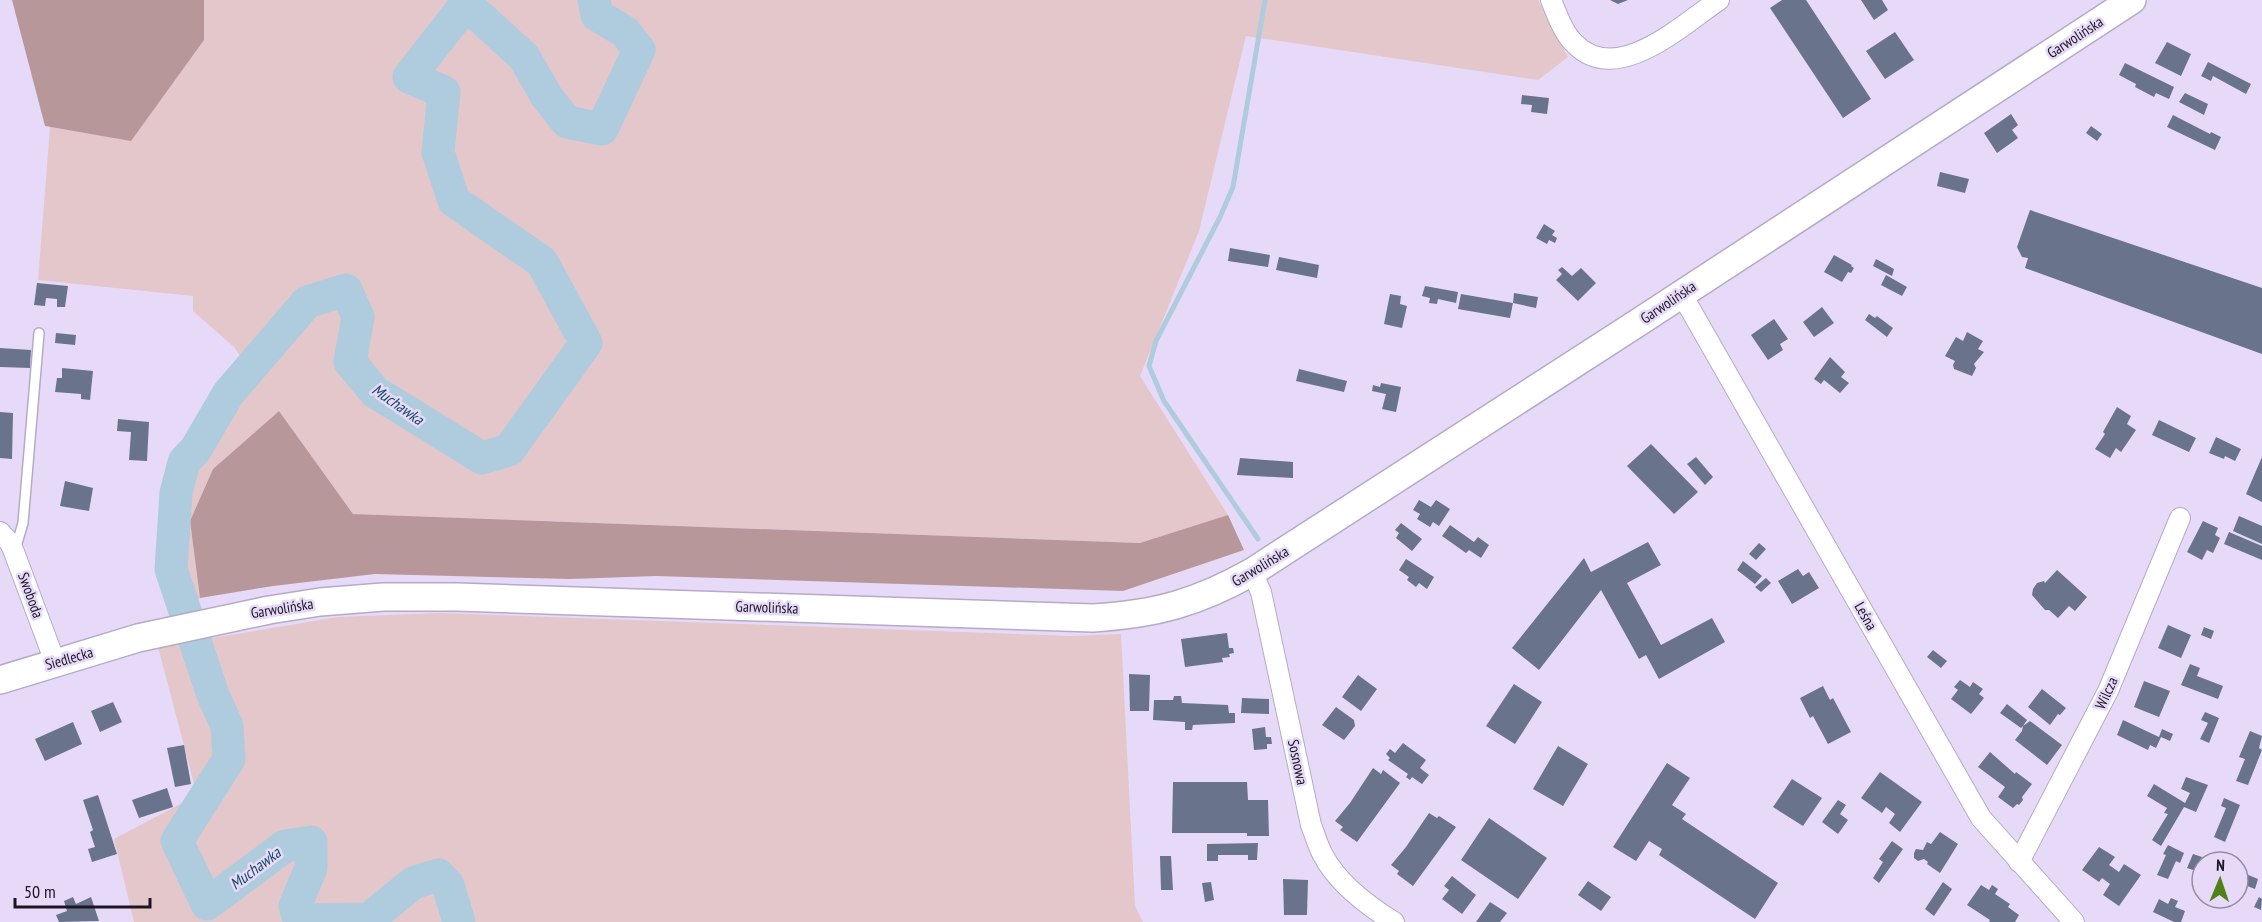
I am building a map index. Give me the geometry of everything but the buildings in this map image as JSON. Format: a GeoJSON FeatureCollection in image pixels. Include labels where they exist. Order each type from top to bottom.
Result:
{"type":"FeatureCollection","features":[{"type":"Feature","properties":{"kind":"main road","name":"Garwolińska"},"geometry":{"type":"LineString","coordinates":[[138,638],[233,616],[320,602],[383,597],[1093,618],[1146,613],[1171,607],[1213,593],[1252,572],[2132,0]]}},
{"type":"Feature","properties":{"kind":"main road","name":"Siedlecka"},"geometry":{"type":"LineString","coordinates":[[0,680],[138,638]]}},
{"type":"Feature","properties":{"kind":"street"},"geometry":{"type":"LineString","coordinates":[[1551,0],[1574,44],[1599,59],[1623,58],[1644,51],[1719,0]]}},
{"type":"Feature","properties":{"kind":"street","name":"Leśna"},"geometry":{"type":"LineString","coordinates":[[1681,293],[1981,818],[2074,922]]}},
{"type":"Feature","properties":{"kind":"street","name":"Wilcza"},"geometry":{"type":"LineString","coordinates":[[2019,862],[2108,691],[2180,518]]}},
{"type":"Feature","properties":{"kind":"street","name":"Swoboda"},"geometry":{"type":"LineString","coordinates":[[0,532],[10,543],[14,552],[55,662]]}},
{"type":"Feature","properties":{"kind":"street","name":"Sosnowa"},"geometry":{"type":"LineString","coordinates":[[1252,572],[1261,592],[1311,825],[1324,857],[1347,887],[1394,922]]}},
{"type":"Feature","properties":{"kind":"lane"},"geometry":{"type":"LineString","coordinates":[[14,552],[23,523],[39,333]]}},
{"type":"Feature","properties":{"kind":"shaded area"},"geometry":{"type":"Polygon","coordinates":[[[12,0],[204,0],[204,40],[131,141],[45,126],[12,0]]]}},
{"type":"Feature","properties":{"kind":"shaded area"},"geometry":{"type":"Polygon","coordinates":[[[204,0],[1538,0],[1568,57],[1538,80],[1246,36],[1199,231],[1140,376],[1228,515],[1141,543],[353,514],[279,411],[213,469],[190,521],[200,598],[192,605],[180,541],[188,484],[228,407],[254,376],[234,347],[193,311],[193,296],[38,280],[50,127],[131,140],[204,40],[204,0]]]}},
{"type":"Feature","properties":{"kind":"shaded area"},"geometry":{"type":"Polygon","coordinates":[[[279,411],[353,514],[1140,543],[1228,515],[1244,550],[1123,591],[656,576],[570,579],[375,574],[273,586],[200,598],[190,521],[213,469],[279,411]]]}},
{"type":"Feature","properties":{"kind":"shaded area"},"geometry":{"type":"Polygon","coordinates":[[[441,613],[1072,636],[1121,634],[1135,906],[1143,922],[134,922],[114,839],[197,795],[158,647],[338,617],[441,613]]]}},
{"type":"Feature","properties":{"kind":"waterway","name":"Muchawka"},"geometry":{"type":"LineString","coordinates":[[459,922],[448,885],[438,875],[413,883],[369,919],[299,920],[295,906],[311,868],[311,842],[285,846],[207,904],[177,841],[229,759],[227,726],[213,695],[171,569],[176,493],[184,462],[196,449],[228,394],[307,302],[346,290],[358,317],[350,362],[375,392],[482,458],[509,450],[586,343],[542,262],[454,201],[438,152],[444,92],[409,77],[466,4],[524,57],[547,97],[567,122],[602,129],[639,50],[625,32],[597,15],[594,0]]}},
{"type":"Feature","properties":{"kind":"waterway"},"geometry":{"type":"LineString","coordinates":[[1258,539],[1164,401],[1149,366],[1156,341],[1233,187],[1265,0]]}}]}
